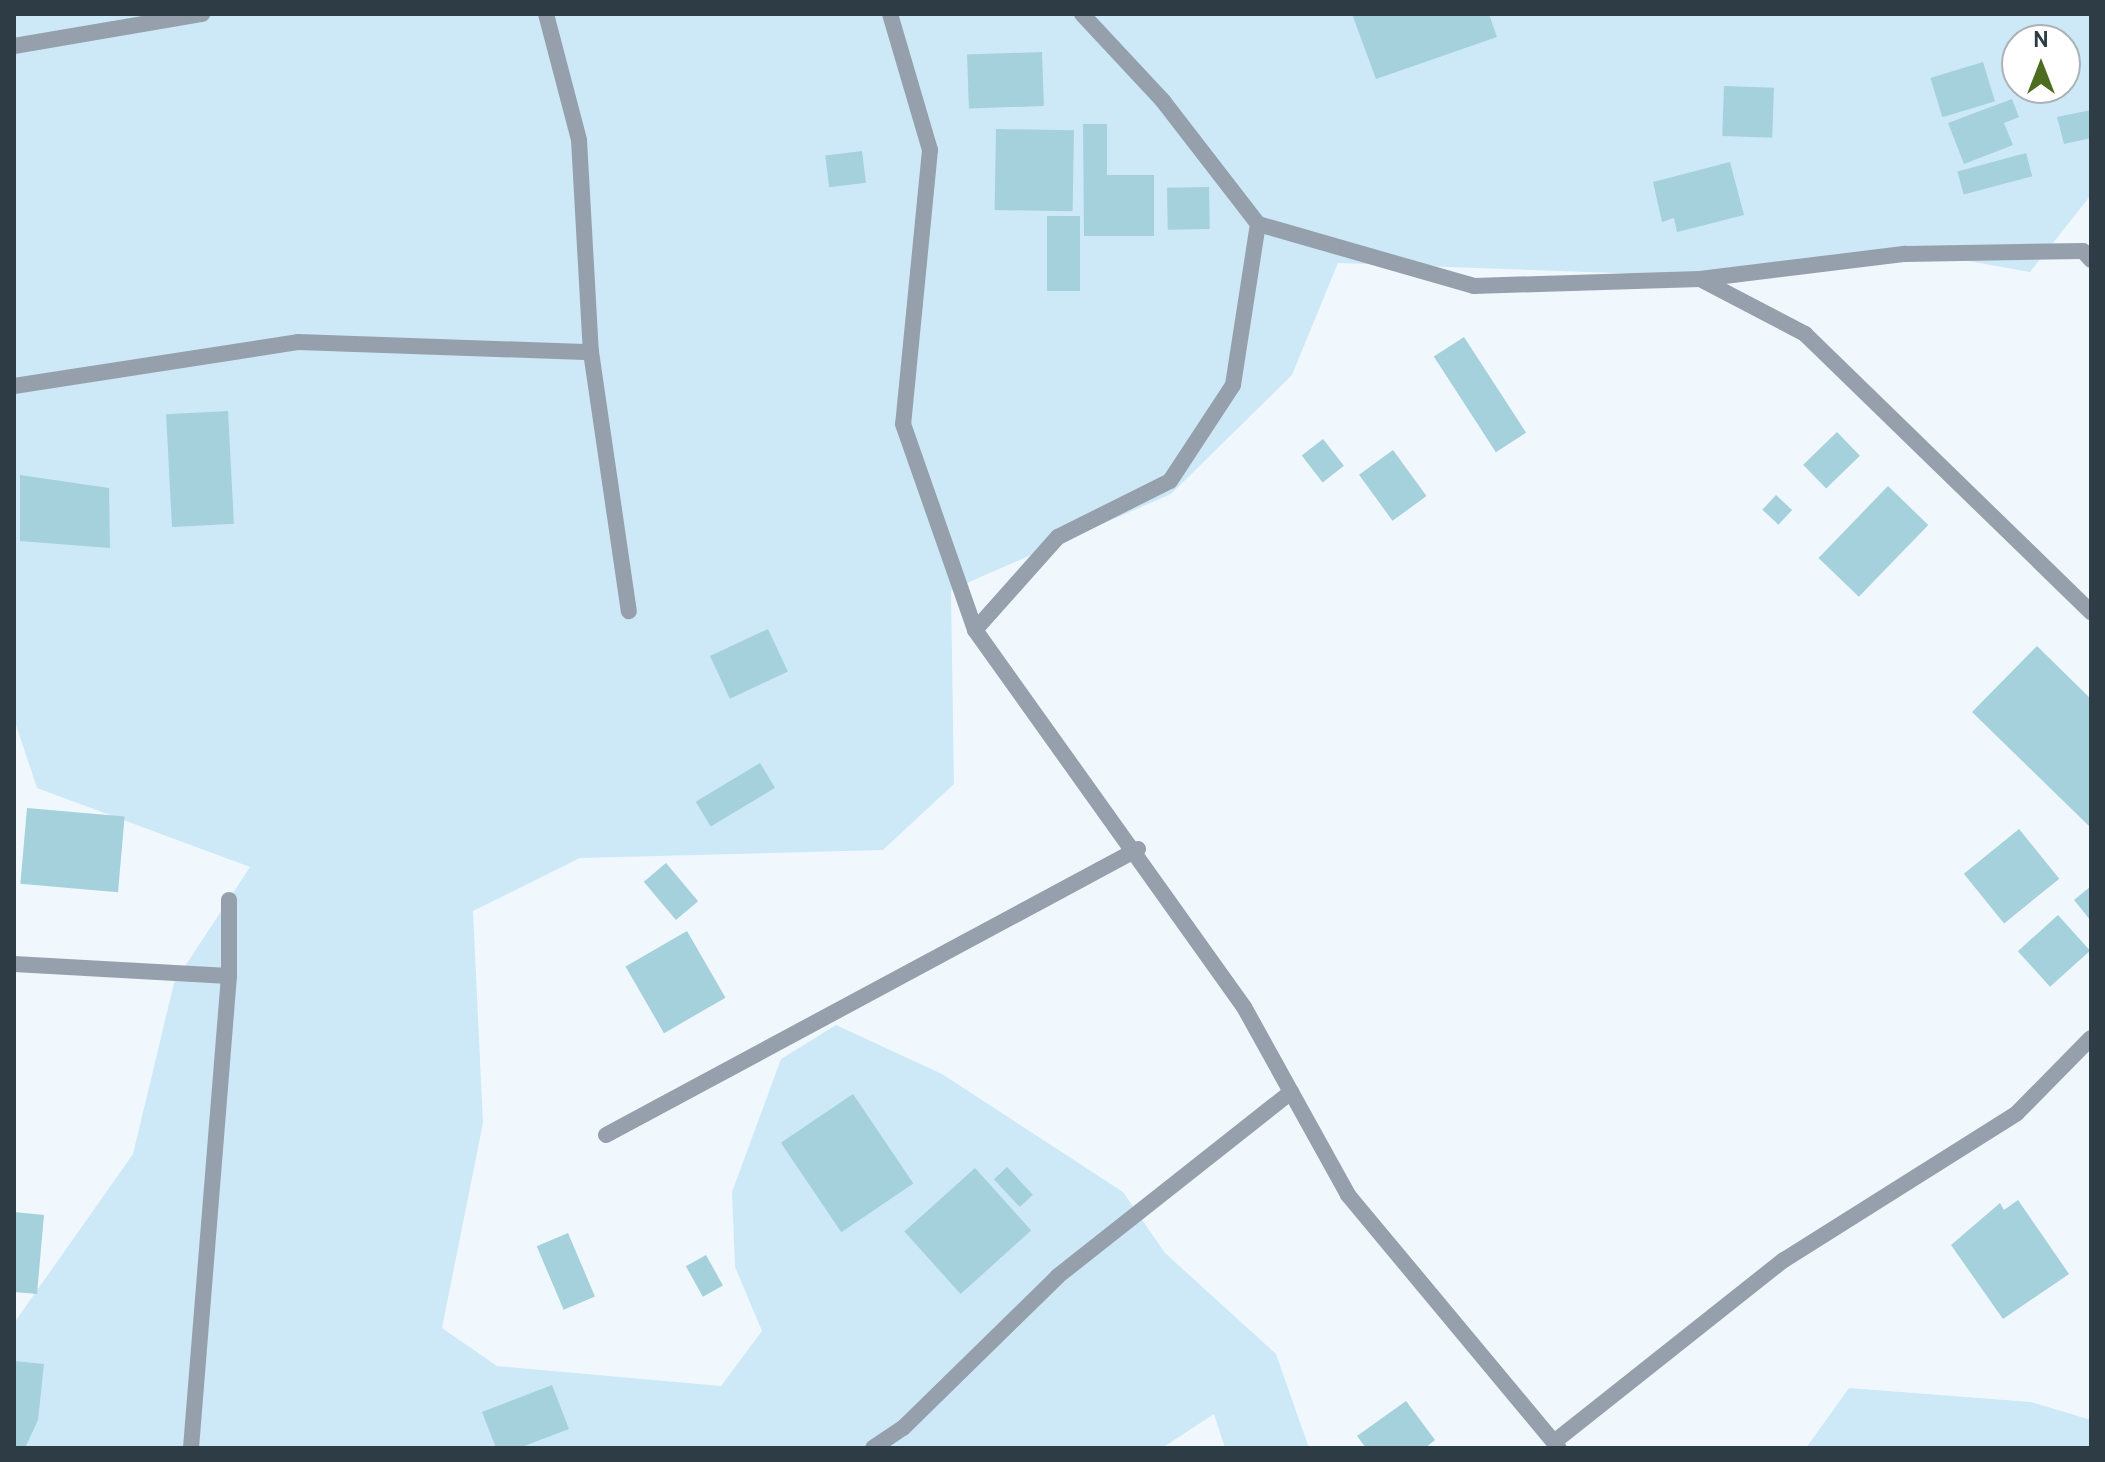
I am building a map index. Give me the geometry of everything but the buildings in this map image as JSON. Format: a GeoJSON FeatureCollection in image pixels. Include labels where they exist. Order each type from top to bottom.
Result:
{"type":"FeatureCollection","features":[{"type":"Feature","properties":{"kind":"street"},"geometry":{"type":"LineString","coordinates":[[14,46],[202,14]]}},
{"type":"Feature","properties":{"kind":"street"},"geometry":{"type":"LineString","coordinates":[[546,14],[579,140],[591,352],[629,611]]}},
{"type":"Feature","properties":{"kind":"street"},"geometry":{"type":"LineString","coordinates":[[890,14],[930,150],[903,424],[975,630],[1138,849],[1244,1007],[1348,1195],[1557,1445],[1784,1260],[2017,1113],[2091,1038]]}},
{"type":"Feature","properties":{"kind":"street"},"geometry":{"type":"LineString","coordinates":[[1082,14],[1163,101],[1258,224],[1474,286],[1700,279],[1905,254],[2083,251],[2091,260]]}},
{"type":"Feature","properties":{"kind":"street"},"geometry":{"type":"LineString","coordinates":[[975,630],[1058,537],[1170,481],[1233,385],[1258,224]]}},
{"type":"Feature","properties":{"kind":"street"},"geometry":{"type":"LineString","coordinates":[[1700,279],[1805,334],[2091,612]]}},
{"type":"Feature","properties":{"kind":"street"},"geometry":{"type":"LineString","coordinates":[[14,386],[298,342],[591,352]]}},
{"type":"Feature","properties":{"kind":"street"},"geometry":{"type":"LineString","coordinates":[[606,1135],[1138,849]]}},
{"type":"Feature","properties":{"kind":"street"},"geometry":{"type":"LineString","coordinates":[[191,1448],[229,976],[229,900]]}},
{"type":"Feature","properties":{"kind":"street"},"geometry":{"type":"LineString","coordinates":[[14,964],[229,976]]}},
{"type":"Feature","properties":{"kind":"street"},"geometry":{"type":"LineString","coordinates":[[873,1448],[903,1428],[1058,1276],[1291,1092]]}},
{"type":"Feature","properties":{"kind":"shaded area"},"geometry":{"type":"Polygon","coordinates":[[[14,14],[2091,14],[2091,195],[2030,272],[1957,259],[1882,260],[1753,278],[1338,263],[1292,375],[1171,494],[951,590],[954,784],[883,850],[580,858],[473,911],[483,1123],[442,1328],[497,1366],[721,1386],[762,1331],[735,1267],[732,1192],[781,1059],[836,1025],[942,1074],[1123,1192],[1165,1253],[1276,1354],[1309,1448],[1225,1448],[1214,1414],[1162,1448],[14,1448],[14,1323],[133,1154],[174,983],[250,867],[37,788],[14,719],[14,14]]]}},
{"type":"Feature","properties":{"kind":"shaded area"},"geometry":{"type":"Polygon","coordinates":[[[1849,1388],[2031,1402],[2091,1420],[2091,1448],[1806,1448],[1849,1388]]]}}]}
